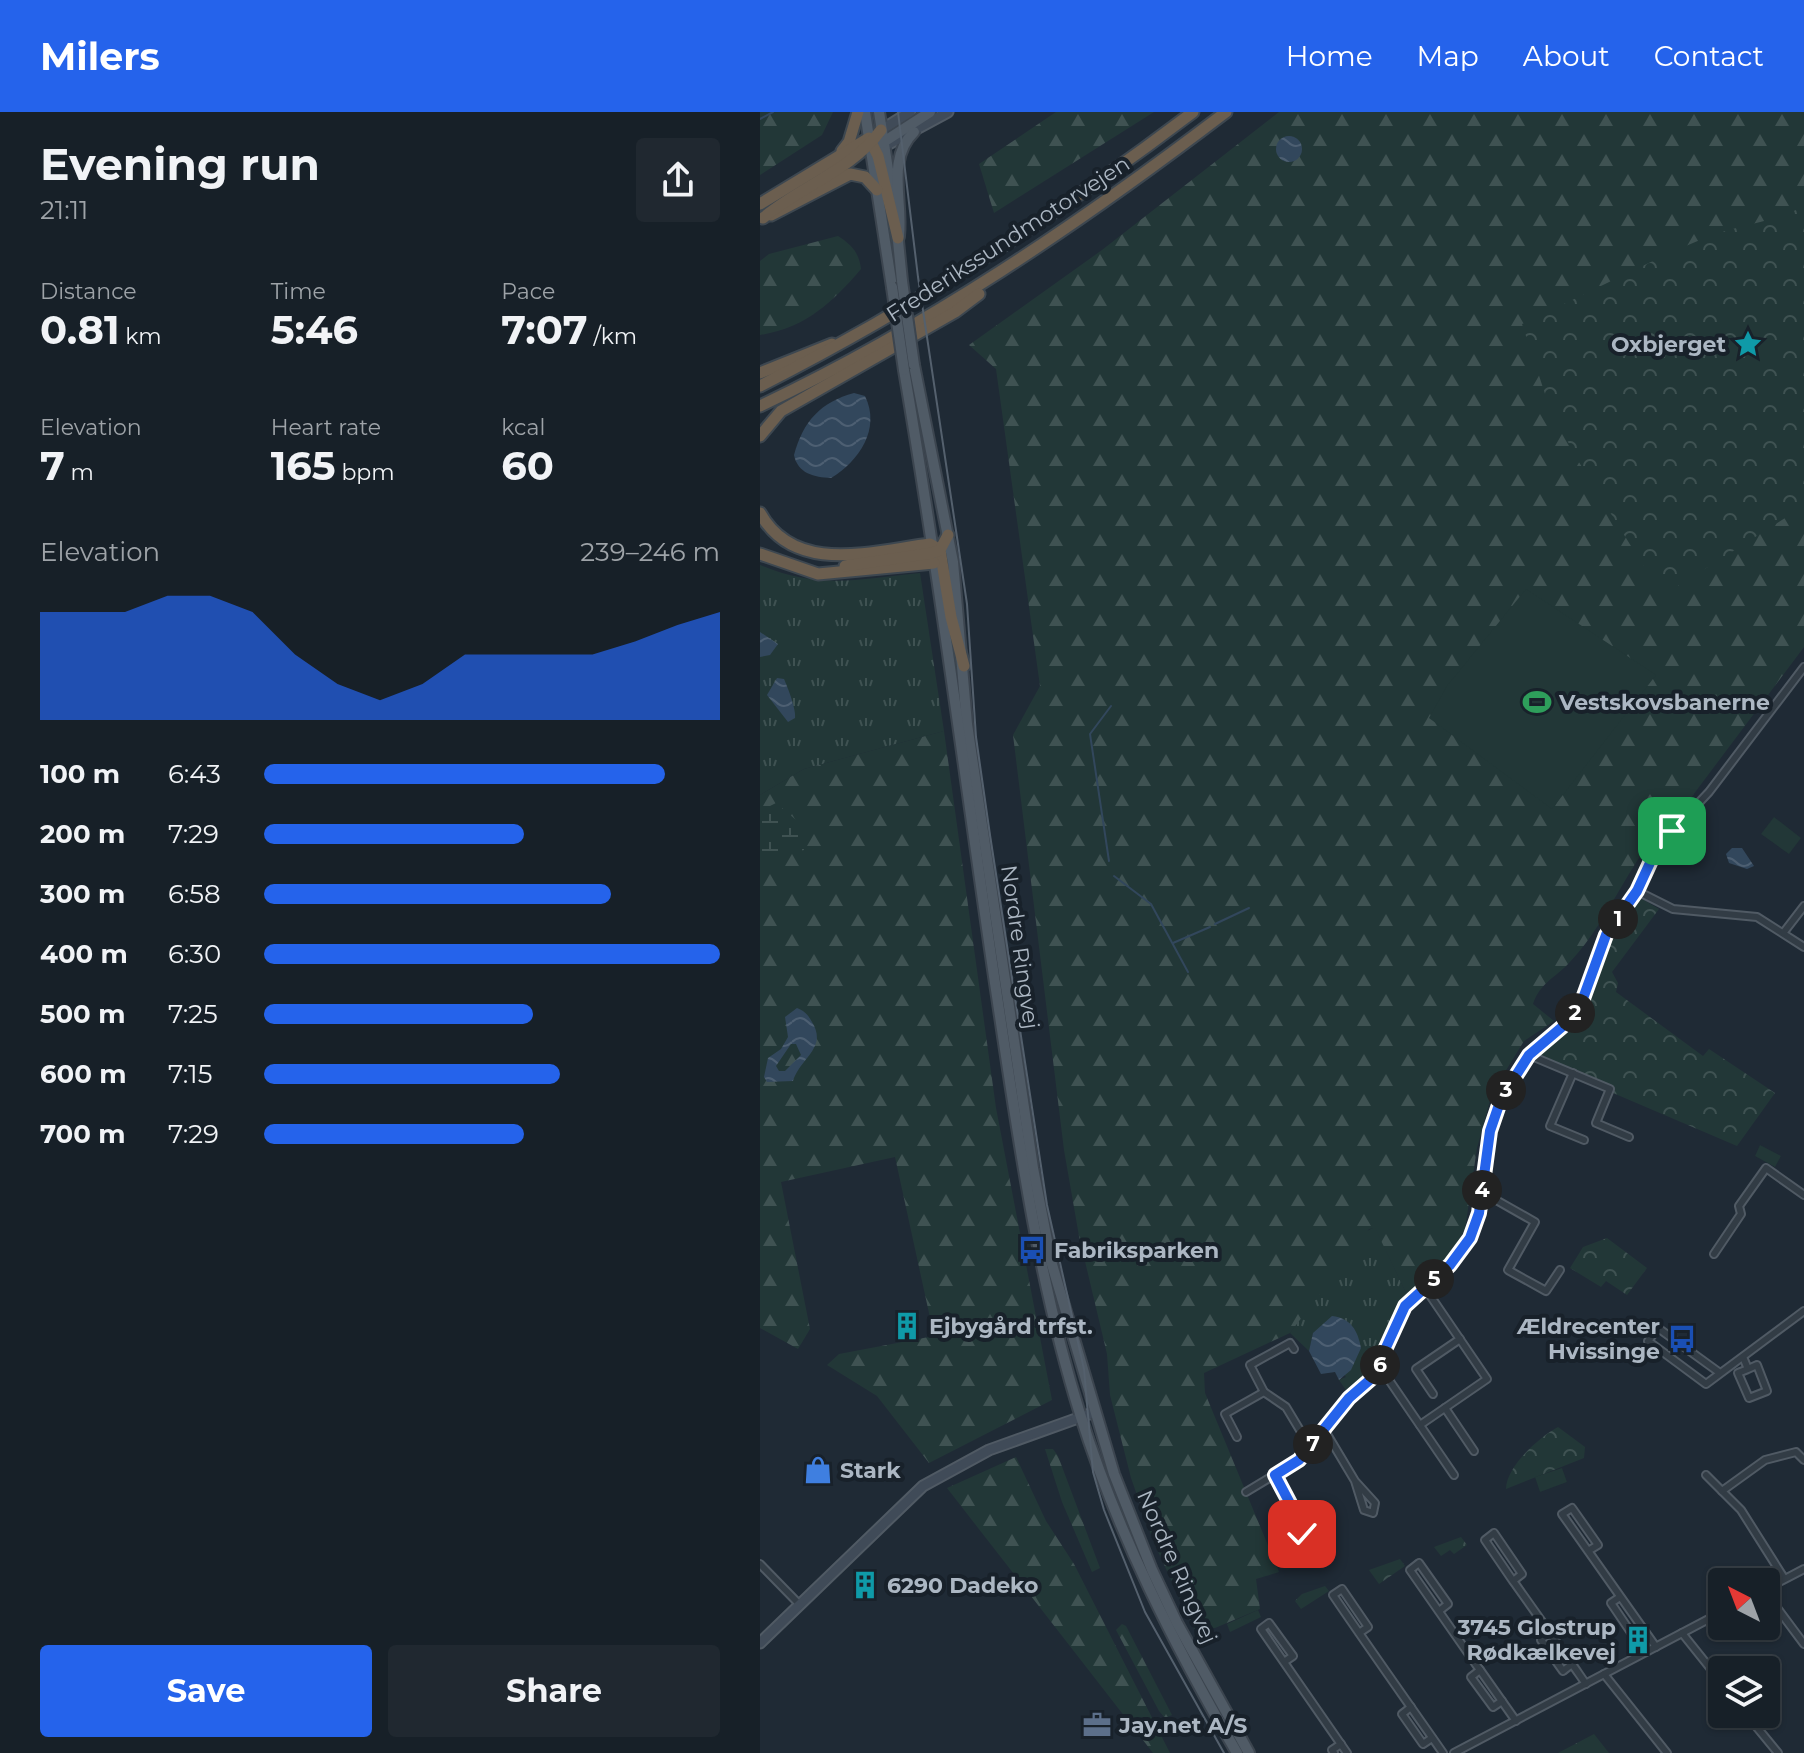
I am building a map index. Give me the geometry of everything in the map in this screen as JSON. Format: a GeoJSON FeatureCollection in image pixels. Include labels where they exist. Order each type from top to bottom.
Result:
{"type":"FeatureCollection","features":[{"type":"Feature","properties":{"kind":"highway"},"geometry":{"type":"LineString","coordinates":[[836,158],[849,142],[858,112]]}},
{"type":"Feature","properties":{"kind":"highway","name":"Frederikssundmotorvejen"},"geometry":{"type":"LineString","coordinates":[[760,386],[859,335],[1053,215],[1193,112]]}},
{"type":"Feature","properties":{"kind":"highway","name":"Frederikssundmotorvejen"},"geometry":{"type":"LineString","coordinates":[[760,406],[920,322],[998,274],[1132,184],[1226,112]]}},
{"type":"Feature","properties":{"kind":"highway"},"geometry":{"type":"LineString","coordinates":[[760,204],[836,158],[876,144]]}},
{"type":"Feature","properties":{"kind":"highway"},"geometry":{"type":"LineString","coordinates":[[762,219],[876,144]]}},
{"type":"Feature","properties":{"kind":"highway"},"geometry":{"type":"LineString","coordinates":[[876,144],[898,238]]}},
{"type":"Feature","properties":{"kind":"highway"},"geometry":{"type":"LineString","coordinates":[[762,219],[786,210],[850,174],[865,177],[877,190]]}},
{"type":"Feature","properties":{"kind":"highway"},"geometry":{"type":"LineString","coordinates":[[760,436],[781,411],[955,312],[998,274]]}},
{"type":"Feature","properties":{"kind":"highway"},"geometry":{"type":"LineString","coordinates":[[760,373],[806,352],[859,335]]}},
{"type":"Feature","properties":{"kind":"highway"},"geometry":{"type":"LineString","coordinates":[[760,513],[774,532],[815,554],[934,553]]}},
{"type":"Feature","properties":{"kind":"highway"},"geometry":{"type":"LineString","coordinates":[[760,554],[793,566],[843,566],[934,553],[948,535]]}},
{"type":"Feature","properties":{"kind":"highway"},"geometry":{"type":"LineString","coordinates":[[934,553],[964,666]]}},
{"type":"Feature","properties":{"kind":"main road","name":"Nordre Ringvej"},"geometry":{"type":"LineString","coordinates":[[865,112],[876,144]]}},
{"type":"Feature","properties":{"kind":"main road","name":"Nordre Ringvej"},"geometry":{"type":"LineString","coordinates":[[879,112],[877,190],[897,284],[1023,1170],[1043,1279],[1081,1416],[1148,1589],[1237,1753]]}},
{"type":"Feature","properties":{"kind":"main road"},"geometry":{"type":"LineString","coordinates":[[876,144],[930,112]]}},
{"type":"Feature","properties":{"kind":"main road","name":"Nordre Ringvej"},"geometry":{"type":"LineString","coordinates":[[897,284],[902,209],[897,164],[914,132]]}},
{"type":"Feature","properties":{"kind":"main road","name":"Nordre Ringvej"},"geometry":{"type":"LineString","coordinates":[[909,367],[948,535],[964,666],[967,724],[1040,1213],[1064,1313],[1095,1412],[1152,1570],[1177,1623],[1249,1753]]}},
{"type":"Feature","properties":{"kind":"street"},"geometry":{"type":"LineString","coordinates":[[876,144],[910,112]]}},
{"type":"Feature","properties":{"kind":"street"},"geometry":{"type":"LineString","coordinates":[[876,144],[914,132],[948,112]]}},
{"type":"Feature","properties":{"kind":"street"},"geometry":{"type":"LineString","coordinates":[[1246,1492],[1299,1460],[1378,1368],[1398,1317],[1450,1265],[1470,1238],[1482,1192],[1495,1114],[1529,1055],[1569,1021],[1581,1004],[1598,950],[1637,891],[1662,842],[1709,792],[1804,667]]}},
{"type":"Feature","properties":{"kind":"street"},"geometry":{"type":"LineString","coordinates":[[1637,891],[1673,909],[1757,917],[1804,947]]}},
{"type":"Feature","properties":{"kind":"street"},"geometry":{"type":"LineString","coordinates":[[1784,932],[1804,906]]}},
{"type":"Feature","properties":{"kind":"street"},"geometry":{"type":"LineString","coordinates":[[1529,1055],[1610,1089],[1596,1123],[1629,1137]]}},
{"type":"Feature","properties":{"kind":"street"},"geometry":{"type":"LineString","coordinates":[[1573,1073],[1550,1126],[1584,1140]]}},
{"type":"Feature","properties":{"kind":"street"},"geometry":{"type":"LineString","coordinates":[[1714,1254],[1741,1214],[1739,1206],[1766,1168],[1804,1195]]}},
{"type":"Feature","properties":{"kind":"street"},"geometry":{"type":"LineString","coordinates":[[1482,1192],[1535,1222],[1508,1270],[1546,1291],[1560,1270]]}},
{"type":"Feature","properties":{"kind":"street"},"geometry":{"type":"LineString","coordinates":[[1420,1425],[1487,1379],[1425,1288]]}},
{"type":"Feature","properties":{"kind":"street"},"geometry":{"type":"LineString","coordinates":[[1720,1373],[1658,1328],[1648,1341],[1706,1384],[1804,1311]]}},
{"type":"Feature","properties":{"kind":"street"},"geometry":{"type":"LineString","coordinates":[[1433,1394],[1416,1369],[1460,1339]]}},
{"type":"Feature","properties":{"kind":"street"},"geometry":{"type":"LineString","coordinates":[[1294,1349],[1290,1343],[1250,1365],[1264,1392],[1286,1407],[1310,1447]]}},
{"type":"Feature","properties":{"kind":"street"},"geometry":{"type":"LineString","coordinates":[[1743,1357],[1748,1369]]}},
{"type":"Feature","properties":{"kind":"street"},"geometry":{"type":"LineString","coordinates":[[1757,1365],[1767,1391],[1749,1398],[1738,1373],[1748,1369],[1757,1365]]}},
{"type":"Feature","properties":{"kind":"street"},"geometry":{"type":"LineString","coordinates":[[1389,1380],[1454,1475]]}},
{"type":"Feature","properties":{"kind":"street"},"geometry":{"type":"LineString","coordinates":[[1237,1437],[1225,1414],[1264,1392]]}},
{"type":"Feature","properties":{"kind":"street"},"geometry":{"type":"LineString","coordinates":[[1445,1408],[1474,1451]]}},
{"type":"Feature","properties":{"kind":"street"},"geometry":{"type":"LineString","coordinates":[[760,1643],[923,1486],[989,1450],[1095,1412]]}},
{"type":"Feature","properties":{"kind":"street"},"geometry":{"type":"LineString","coordinates":[[1324,1429],[1355,1481],[1375,1503],[1373,1513],[1364,1510],[1355,1481]]}},
{"type":"Feature","properties":{"kind":"street"},"geometry":{"type":"LineString","coordinates":[[1722,1491],[1765,1460],[1796,1452],[1804,1460]]}},
{"type":"Feature","properties":{"kind":"street"},"geometry":{"type":"LineString","coordinates":[[1275,1475],[1303,1528],[1299,1536],[1291,1532],[1285,1498]]}},
{"type":"Feature","properties":{"kind":"street"},"geometry":{"type":"LineString","coordinates":[[1706,1475],[1752,1525],[1784,1578]]}},
{"type":"Feature","properties":{"kind":"street"},"geometry":{"type":"LineString","coordinates":[[1588,1551],[1598,1545],[1572,1508],[1562,1514],[1620,1597],[1656,1647]]}},
{"type":"Feature","properties":{"kind":"street"},"geometry":{"type":"LineString","coordinates":[[1513,1581],[1522,1574],[1494,1533],[1485,1540],[1513,1581],[1586,1684]]}},
{"type":"Feature","properties":{"kind":"street"},"geometry":{"type":"LineString","coordinates":[[1439,1611],[1448,1604],[1419,1563],[1410,1570],[1516,1721]]}},
{"type":"Feature","properties":{"kind":"street"},"geometry":{"type":"LineString","coordinates":[[760,1564],[799,1604]]}},
{"type":"Feature","properties":{"kind":"street"},"geometry":{"type":"LineString","coordinates":[[1780,1581],[1804,1569]]}},
{"type":"Feature","properties":{"kind":"street"},"geometry":{"type":"LineString","coordinates":[[1359,1633],[1368,1627],[1342,1589],[1333,1595],[1359,1633],[1411,1707],[1432,1738],[1443,1753]]}},
{"type":"Feature","properties":{"kind":"street"},"geometry":{"type":"LineString","coordinates":[[1620,1597],[1611,1603],[1632,1634],[1642,1627]]}},
{"type":"Feature","properties":{"kind":"street"},"geometry":{"type":"LineString","coordinates":[[1780,1611],[1804,1644]]}},
{"type":"Feature","properties":{"kind":"street"},"geometry":{"type":"LineString","coordinates":[[1454,1753],[1708,1619]]}},
{"type":"Feature","properties":{"kind":"street"},"geometry":{"type":"LineString","coordinates":[[1284,1662],[1293,1656],[1269,1623],[1261,1629],[1347,1753]]}},
{"type":"Feature","properties":{"kind":"street"},"geometry":{"type":"LineString","coordinates":[[1550,1633],[1541,1640],[1563,1671],[1572,1664]]}},
{"type":"Feature","properties":{"kind":"street"},"geometry":{"type":"LineString","coordinates":[[1682,1633],[1708,1666]]}},
{"type":"Feature","properties":{"kind":"street"},"geometry":{"type":"LineString","coordinates":[[1480,1670],[1471,1677],[1493,1707],[1502,1701]]}},
{"type":"Feature","properties":{"kind":"street"},"geometry":{"type":"LineString","coordinates":[[1604,1674],[1667,1753]]}},
{"type":"Feature","properties":{"kind":"street"},"geometry":{"type":"LineString","coordinates":[[1411,1707],[1402,1714],[1423,1744],[1432,1738]]}},
{"type":"Feature","properties":{"kind":"street"},"geometry":{"type":"LineString","coordinates":[[1757,1728],[1778,1753]]}},
{"type":"Feature","properties":{"kind":"street"},"geometry":{"type":"LineString","coordinates":[[1334,1753],[1332,1750],[1341,1744]]}},
{"type":"Feature","properties":{"kind":"green space"},"geometry":{"type":"Polygon","coordinates":[[[760,112],[833,112],[822,135],[760,175],[760,112]]]}},
{"type":"Feature","properties":{"kind":"green space"},"geometry":{"type":"Polygon","coordinates":[[[1056,112],[1154,112],[994,213],[979,164],[1056,112]]]}},
{"type":"Feature","properties":{"kind":"green space"},"geometry":{"type":"Polygon","coordinates":[[[1279,112],[1804,112],[1804,647],[1684,807],[1651,842],[1585,944],[1536,997],[1533,1004],[1554,1021],[1524,1041],[1492,1093],[1477,1148],[1465,1229],[1451,1254],[1407,1295],[1375,1228],[1369,1229],[1290,1333],[1204,1373],[1205,1393],[1279,1572],[1256,1579],[1260,1609],[1215,1628],[1194,1629],[1154,1543],[1131,1478],[1110,1395],[1107,1354],[1079,1236],[1064,1150],[1013,735],[1040,686],[996,369],[969,345],[1102,250],[1279,112]]]}},
{"type":"Feature","properties":{"kind":"green space"},"geometry":{"type":"Polygon","coordinates":[[[1804,206],[1804,506],[1662,596],[1577,459],[1549,406],[1522,324],[1700,240],[1804,206]]]}},
{"type":"Feature","properties":{"kind":"green space"},"geometry":{"type":"Polygon","coordinates":[[[838,236],[854,250],[861,269],[828,303],[804,320],[791,327],[760,335],[760,261],[769,254],[838,236]]]}},
{"type":"Feature","properties":{"kind":"green space"},"geometry":{"type":"Polygon","coordinates":[[[760,565],[801,578],[839,581],[920,573],[944,731],[804,769],[760,795],[760,565]]]}},
{"type":"Feature","properties":{"kind":"green space","name":"Vestskovsbanerne"},"geometry":{"type":"Polygon","coordinates":[[[1526,589],[1656,675],[1552,809],[1429,718],[1447,686],[1526,589]]]}},
{"type":"Feature","properties":{"kind":"green space"},"geometry":{"type":"Polygon","coordinates":[[[944,731],[996,1108],[1052,1400],[929,1463],[877,1396],[827,1365],[839,1354],[934,1336],[895,1157],[781,1182],[810,1329],[798,1349],[760,1328],[760,795],[804,769],[944,731]]]}},
{"type":"Feature","properties":{"kind":"green space"},"geometry":{"type":"Polygon","coordinates":[[[776,803],[802,825],[804,850],[774,857],[760,852],[760,811],[776,803]]]}},
{"type":"Feature","properties":{"kind":"green space"},"geometry":{"type":"Polygon","coordinates":[[[1774,817],[1801,838],[1789,854],[1761,834],[1774,817]]]}},
{"type":"Feature","properties":{"kind":"green space"},"geometry":{"type":"Polygon","coordinates":[[[1639,897],[1659,909],[1612,972],[1618,983],[1616,992],[1703,1056],[1709,1049],[1775,1093],[1737,1146],[1613,1093],[1613,1087],[1536,1054],[1576,1019],[1589,998],[1605,944],[1639,897]]]}},
{"type":"Feature","properties":{"kind":"green space"},"geometry":{"type":"Polygon","coordinates":[[[1760,1145],[1781,1156],[1775,1167],[1755,1156],[1760,1145]]]}},
{"type":"Feature","properties":{"kind":"green space"},"geometry":{"type":"Polygon","coordinates":[[[1375,1227],[1407,1295],[1376,1360],[1348,1393],[1339,1380],[1346,1377],[1313,1333],[1309,1351],[1290,1333],[1363,1233],[1375,1227]]]}},
{"type":"Feature","properties":{"kind":"green space"},"geometry":{"type":"Polygon","coordinates":[[[1607,1238],[1647,1268],[1627,1295],[1606,1281],[1601,1287],[1570,1268],[1583,1247],[1607,1238]]]}},
{"type":"Feature","properties":{"kind":"green space"},"geometry":{"type":"Polygon","coordinates":[[[1558,1427],[1585,1447],[1584,1458],[1506,1489],[1507,1480],[1517,1462],[1533,1445],[1558,1427]]]}},
{"type":"Feature","properties":{"kind":"green space"},"geometry":{"type":"Polygon","coordinates":[[[1045,1449],[1053,1449],[1058,1456],[1100,1568],[1092,1572],[1062,1502],[1045,1449]]]}},
{"type":"Feature","properties":{"kind":"green space"},"geometry":{"type":"Polygon","coordinates":[[[1016,1457],[1046,1521],[1074,1564],[1170,1753],[1153,1753],[947,1488],[1016,1457]]]}},
{"type":"Feature","properties":{"kind":"green space"},"geometry":{"type":"Polygon","coordinates":[[[1562,1468],[1567,1482],[1540,1492],[1535,1477],[1562,1468]]]}},
{"type":"Feature","properties":{"kind":"green space"},"geometry":{"type":"Polygon","coordinates":[[[1461,1537],[1467,1545],[1454,1554],[1450,1550],[1441,1556],[1434,1547],[1461,1537]]]}},
{"type":"Feature","properties":{"kind":"green space"},"geometry":{"type":"Polygon","coordinates":[[[1400,1559],[1405,1566],[1379,1584],[1369,1570],[1400,1559]]]}},
{"type":"Feature","properties":{"kind":"green space"},"geometry":{"type":"Polygon","coordinates":[[[1325,1586],[1329,1591],[1301,1609],[1295,1601],[1302,1594],[1325,1586]]]}},
{"type":"Feature","properties":{"kind":"green space"},"geometry":{"type":"Polygon","coordinates":[[[1258,1610],[1261,1617],[1230,1632],[1227,1624],[1258,1610]]]}},
{"type":"Feature","properties":{"kind":"green space"},"geometry":{"type":"Polygon","coordinates":[[[1122,1624],[1126,1626],[1172,1715],[1165,1718],[1159,1711],[1116,1630],[1122,1624]]]}},
{"type":"Feature","properties":{"kind":"green space"},"geometry":{"type":"Polygon","coordinates":[[[1594,1734],[1609,1753],[1558,1753],[1594,1734]]]}},
{"type":"Feature","properties":{"kind":"water"},"geometry":{"type":"Polygon","coordinates":[[[1289,136],[1298,140],[1302,149],[1298,158],[1289,162],[1280,158],[1276,149],[1280,140],[1289,136]]]}},
{"type":"Feature","properties":{"kind":"water"},"geometry":{"type":"Polygon","coordinates":[[[854,393],[865,396],[870,420],[869,432],[858,453],[831,478],[803,470],[794,455],[808,423],[832,402],[854,393]]]}},
{"type":"Feature","properties":{"kind":"water"},"geometry":{"type":"Polygon","coordinates":[[[760,632],[778,644],[770,655],[760,657],[760,632]]]}},
{"type":"Feature","properties":{"kind":"water"},"geometry":{"type":"Polygon","coordinates":[[[777,678],[784,679],[793,704],[795,718],[788,722],[767,695],[777,678]]]}},
{"type":"Feature","properties":{"kind":"water"},"geometry":{"type":"Polygon","coordinates":[[[1732,848],[1742,848],[1754,866],[1747,869],[1729,863],[1726,854],[1732,848]]]}},
{"type":"Feature","properties":{"kind":"water"},"geometry":{"type":"Polygon","coordinates":[[[797,1008],[806,1014],[817,1039],[793,1081],[767,1082],[764,1077],[768,1058],[781,1049],[788,1037],[785,1017],[797,1008]],[[791,1044],[776,1066],[779,1071],[785,1071],[801,1055],[796,1044],[791,1044]]]}},
{"type":"Feature","properties":{"kind":"water"},"geometry":{"type":"Polygon","coordinates":[[[1332,1316],[1344,1319],[1352,1326],[1361,1348],[1351,1370],[1339,1380],[1335,1372],[1321,1374],[1309,1351],[1313,1333],[1332,1316]]]}},
{"type":"Feature","properties":{"kind":"waterway"},"geometry":{"type":"LineString","coordinates":[[760,119],[773,112]]}},
{"type":"Feature","properties":{"kind":"waterway"},"geometry":{"type":"LineString","coordinates":[[1109,861],[1090,734],[1111,706]]}},
{"type":"Feature","properties":{"kind":"waterway"},"geometry":{"type":"LineString","coordinates":[[1114,876],[1151,904],[1188,972]]}},
{"type":"Feature","properties":{"kind":"waterway"},"geometry":{"type":"LineString","coordinates":[[1215,924],[1249,908]]}},
{"type":"Feature","properties":{"kind":"waterway"},"geometry":{"type":"LineString","coordinates":[[1173,943],[1210,927]]}},
{"type":"Feature","properties":{"kind":"tram line"},"geometry":{"type":"LineString","coordinates":[[898,112],[918,277],[967,604],[976,737],[990,835],[1047,1205],[1084,1369],[1093,1472],[1104,1510],[1145,1612],[1224,1753]]}},
{"type":"Feature","properties":{"kind":"place","name":"Oxbjerget"},"geometry":{"type":"Point","coordinates":[1748,344]}},
{"type":"Feature","properties":{"kind":"place","name":"Vestskovsbanerne"},"geometry":{"type":"Point","coordinates":[1537,702]}},
{"type":"Feature","properties":{"kind":"place","name":"Fabriksparken"},"geometry":{"type":"Point","coordinates":[1032,1250]}},
{"type":"Feature","properties":{"kind":"place","name":"Ejbygård trfst."},"geometry":{"type":"Point","coordinates":[907,1326]}},
{"type":"Feature","properties":{"kind":"place","name":"Ældrecenter Hvissinge"},"geometry":{"type":"Point","coordinates":[1682,1339]}},
{"type":"Feature","properties":{"kind":"place","name":"Stark"},"geometry":{"type":"Point","coordinates":[818,1470]}},
{"type":"Feature","properties":{"kind":"place","name":"6290 Dadeko"},"geometry":{"type":"Point","coordinates":[865,1585]}},
{"type":"Feature","properties":{"kind":"place","name":"3745 Glostrup Rødkælkevej"},"geometry":{"type":"Point","coordinates":[1638,1640]}},
{"type":"Feature","properties":{"kind":"place","name":"Jay.net A/S"},"geometry":{"type":"Point","coordinates":[1097,1725]}},
{"type":"Feature","properties":{"kind":"route"},"geometry":{"type":"LineString","coordinates":[[1302,1534],[1303,1528],[1275,1475],[1299,1460],[1349,1398],[1372,1378],[1405,1306],[1457,1258],[1470,1238],[1479,1213],[1490,1131],[1501,1099],[1529,1055],[1569,1021],[1581,1004],[1598,950],[1647,874],[1655,852],[1672,831]]}}]}
